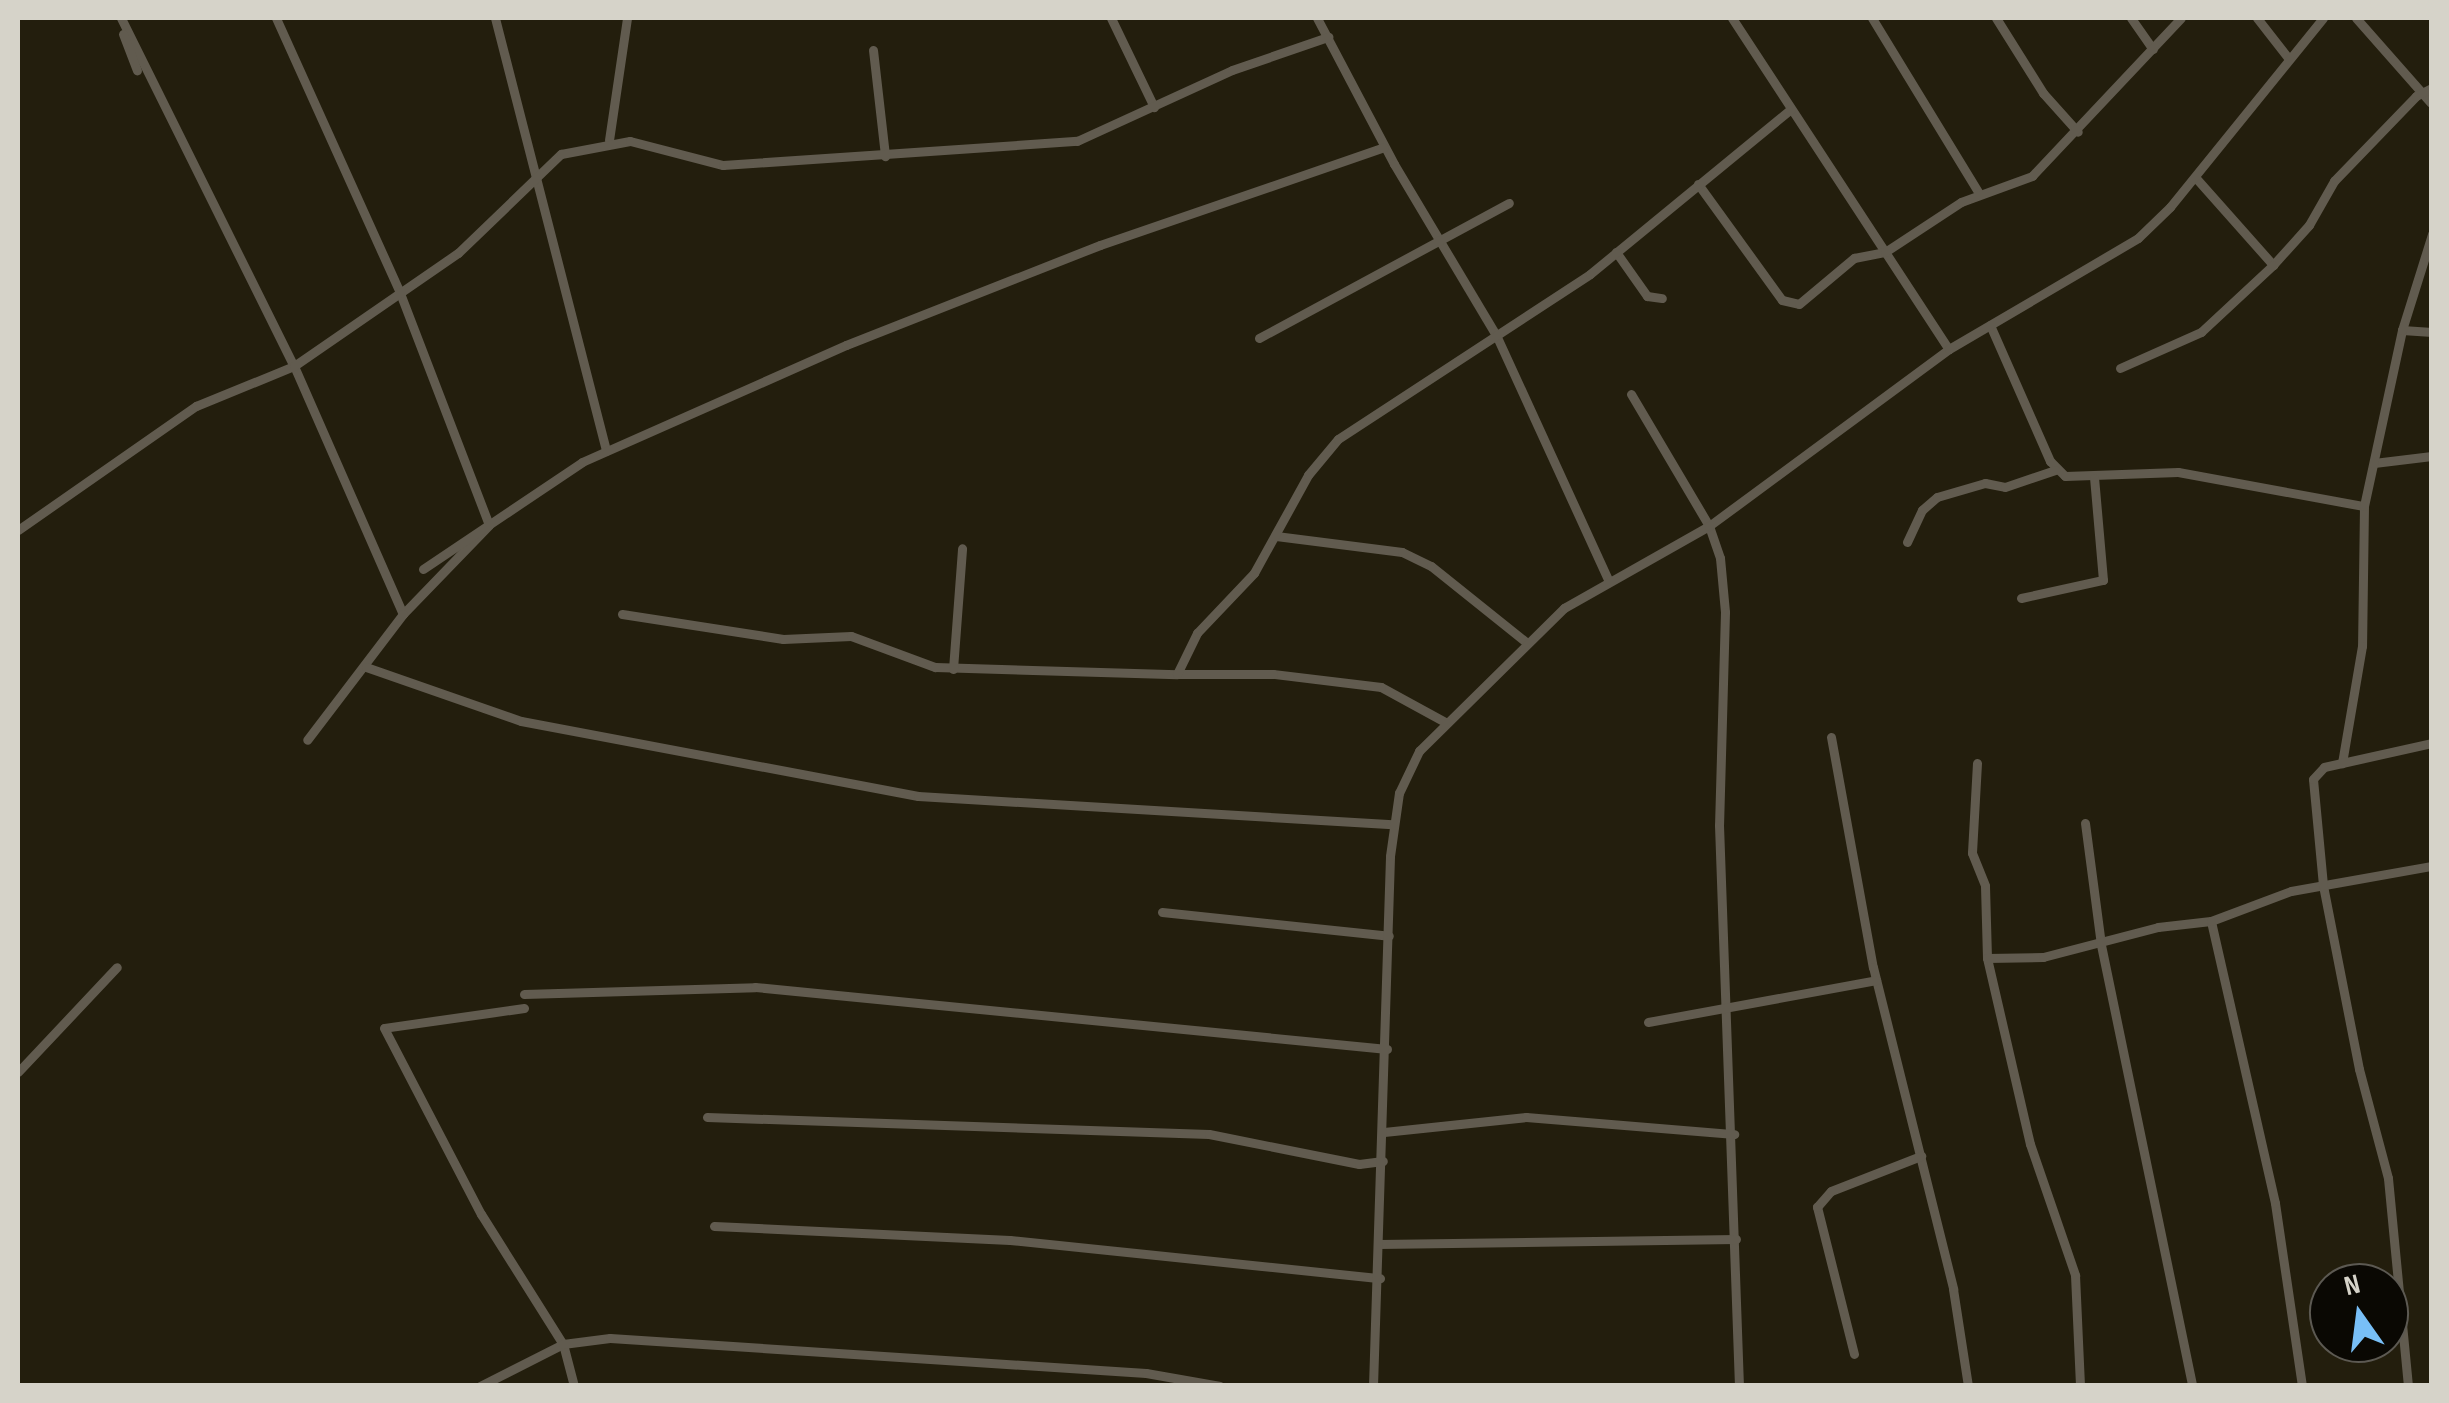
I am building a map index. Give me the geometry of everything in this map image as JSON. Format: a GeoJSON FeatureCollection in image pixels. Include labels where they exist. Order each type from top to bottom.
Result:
{"type":"FeatureCollection","features":[{"type":"Feature","properties":{"kind":"street"},"geometry":{"type":"LineString","coordinates":[[119,18],[137,70]]}},
{"type":"Feature","properties":{"kind":"street"},"geometry":{"type":"LineString","coordinates":[[119,18],[294,366],[404,614]]}},
{"type":"Feature","properties":{"kind":"street"},"geometry":{"type":"LineString","coordinates":[[276,18],[400,293],[489,525],[404,614],[307,740]]}},
{"type":"Feature","properties":{"kind":"street"},"geometry":{"type":"LineString","coordinates":[[495,18],[531,176],[606,451]]}},
{"type":"Feature","properties":{"kind":"street"},"geometry":{"type":"LineString","coordinates":[[608,140],[627,18]]}},
{"type":"Feature","properties":{"kind":"street"},"geometry":{"type":"LineString","coordinates":[[1110,18],[1154,107]]}},
{"type":"Feature","properties":{"kind":"street"},"geometry":{"type":"LineString","coordinates":[[1317,18],[1384,147],[1497,337],[1608,580]]}},
{"type":"Feature","properties":{"kind":"street"},"geometry":{"type":"LineString","coordinates":[[1732,18],[1950,349]]}},
{"type":"Feature","properties":{"kind":"street"},"geometry":{"type":"LineString","coordinates":[[1872,18],[1979,193]]}},
{"type":"Feature","properties":{"kind":"street"},"geometry":{"type":"LineString","coordinates":[[1996,18],[2043,92],[2078,132]]}},
{"type":"Feature","properties":{"kind":"street"},"geometry":{"type":"LineString","coordinates":[[2131,18],[2153,50]]}},
{"type":"Feature","properties":{"kind":"street"},"geometry":{"type":"LineString","coordinates":[[1698,184],[1791,304],[1808,301],[1854,258],[1886,252],[1979,193],[2032,176],[2078,132],[2181,18]]}},
{"type":"Feature","properties":{"kind":"street"},"geometry":{"type":"LineString","coordinates":[[2257,18],[2289,59]]}},
{"type":"Feature","properties":{"kind":"street"},"geometry":{"type":"LineString","coordinates":[[1373,1386],[1388,1050],[1392,824],[1409,769],[1445,722],[1526,642],[1608,580],[1710,526],[1950,349],[2138,238],[2194,177],[2323,18]]}},
{"type":"Feature","properties":{"kind":"street"},"geometry":{"type":"LineString","coordinates":[[2356,18],[2427,90],[2431,102]]}},
{"type":"Feature","properties":{"kind":"street"},"geometry":{"type":"LineString","coordinates":[[18,530],[196,406],[294,366],[458,253],[531,176],[562,154],[608,140],[723,165],[1078,141],[1232,70],[1328,37]]}},
{"type":"Feature","properties":{"kind":"street"},"geometry":{"type":"LineString","coordinates":[[873,50],[885,156]]}},
{"type":"Feature","properties":{"kind":"street"},"geometry":{"type":"LineString","coordinates":[[2120,368],[2201,332],[2273,265],[2308,225],[2334,181],[2427,90]]}},
{"type":"Feature","properties":{"kind":"street"},"geometry":{"type":"LineString","coordinates":[[1177,674],[1197,634],[1254,574],[1308,475],[1338,439],[1497,337],[1616,252],[1791,109]]}},
{"type":"Feature","properties":{"kind":"street"},"geometry":{"type":"LineString","coordinates":[[423,569],[606,451],[846,346],[1100,245],[1384,147]]}},
{"type":"Feature","properties":{"kind":"street"},"geometry":{"type":"LineString","coordinates":[[2194,177],[2273,265]]}},
{"type":"Feature","properties":{"kind":"street"},"geometry":{"type":"LineString","coordinates":[[1259,338],[1509,203]]}},
{"type":"Feature","properties":{"kind":"street"},"geometry":{"type":"LineString","coordinates":[[2342,764],[2362,646],[2364,506],[2402,330],[2432,234]]}},
{"type":"Feature","properties":{"kind":"street"},"geometry":{"type":"LineString","coordinates":[[1616,252],[1646,296],[1662,298]]}},
{"type":"Feature","properties":{"kind":"street"},"geometry":{"type":"LineString","coordinates":[[1990,325],[2054,470]]}},
{"type":"Feature","properties":{"kind":"street"},"geometry":{"type":"LineString","coordinates":[[2402,330],[2432,332]]}},
{"type":"Feature","properties":{"kind":"street"},"geometry":{"type":"LineString","coordinates":[[1631,394],[1710,526],[1725,612],[1718,731],[1734,1134],[1739,1386]]}},
{"type":"Feature","properties":{"kind":"street"},"geometry":{"type":"LineString","coordinates":[[2374,464],[2432,456]]}},
{"type":"Feature","properties":{"kind":"street"},"geometry":{"type":"LineString","coordinates":[[1907,542],[1922,510],[1937,497],[2054,470],[2094,478],[2178,472],[2364,506]]}},
{"type":"Feature","properties":{"kind":"street"},"geometry":{"type":"LineString","coordinates":[[2020,598],[2103,580],[2094,478]]}},
{"type":"Feature","properties":{"kind":"street"},"geometry":{"type":"LineString","coordinates":[[1276,536],[1402,552],[1431,566],[1526,642]]}},
{"type":"Feature","properties":{"kind":"street"},"geometry":{"type":"LineString","coordinates":[[954,669],[962,548]]}},
{"type":"Feature","properties":{"kind":"street"},"geometry":{"type":"LineString","coordinates":[[622,614],[783,639],[851,636],[925,666],[954,669],[1274,674],[1381,687],[1445,722]]}},
{"type":"Feature","properties":{"kind":"street"},"geometry":{"type":"LineString","coordinates":[[366,667],[521,721],[918,796],[1392,824]]}},
{"type":"Feature","properties":{"kind":"street"},"geometry":{"type":"LineString","coordinates":[[1831,737],[1876,980],[1921,1156],[1968,1386]]}},
{"type":"Feature","properties":{"kind":"street"},"geometry":{"type":"LineString","coordinates":[[2408,1386],[2388,1178],[2359,1069],[2323,885],[2313,779],[2324,767],[2432,743]]}},
{"type":"Feature","properties":{"kind":"street"},"geometry":{"type":"LineString","coordinates":[[1977,764],[1971,839],[1984,886],[1986,958],[2030,1144],[2070,1257],[2080,1386]]}},
{"type":"Feature","properties":{"kind":"street"},"geometry":{"type":"LineString","coordinates":[[2085,823],[2101,945],[2192,1386]]}},
{"type":"Feature","properties":{"kind":"street"},"geometry":{"type":"LineString","coordinates":[[1986,958],[2043,958],[2158,927],[2210,921],[2323,885],[2432,866]]}},
{"type":"Feature","properties":{"kind":"street"},"geometry":{"type":"LineString","coordinates":[[1162,912],[1389,936]]}},
{"type":"Feature","properties":{"kind":"street"},"geometry":{"type":"LineString","coordinates":[[2210,921],[2275,1203],[2302,1386]]}},
{"type":"Feature","properties":{"kind":"street"},"geometry":{"type":"LineString","coordinates":[[18,1072],[117,966]]}},
{"type":"Feature","properties":{"kind":"street"},"geometry":{"type":"LineString","coordinates":[[1648,1022],[1876,980]]}},
{"type":"Feature","properties":{"kind":"street"},"geometry":{"type":"LineString","coordinates":[[524,994],[755,987],[1388,1050]]}},
{"type":"Feature","properties":{"kind":"street"},"geometry":{"type":"LineString","coordinates":[[524,1008],[384,1028],[482,1214],[563,1344],[574,1386]]}},
{"type":"Feature","properties":{"kind":"street"},"geometry":{"type":"LineString","coordinates":[[708,1117],[1209,1134],[1359,1164],[1383,1161]]}},
{"type":"Feature","properties":{"kind":"street"},"geometry":{"type":"LineString","coordinates":[[1384,1132],[1526,1117],[1734,1134]]}},
{"type":"Feature","properties":{"kind":"street"},"geometry":{"type":"LineString","coordinates":[[1854,1354],[1817,1208],[1831,1190],[1921,1156]]}},
{"type":"Feature","properties":{"kind":"street"},"geometry":{"type":"LineString","coordinates":[[714,1226],[1010,1240],[1380,1278]]}},
{"type":"Feature","properties":{"kind":"street"},"geometry":{"type":"LineString","coordinates":[[1378,1244],[1736,1239]]}},
{"type":"Feature","properties":{"kind":"street"},"geometry":{"type":"LineString","coordinates":[[480,1386],[563,1344],[610,1338],[1146,1373],[1220,1386]]}}]}
